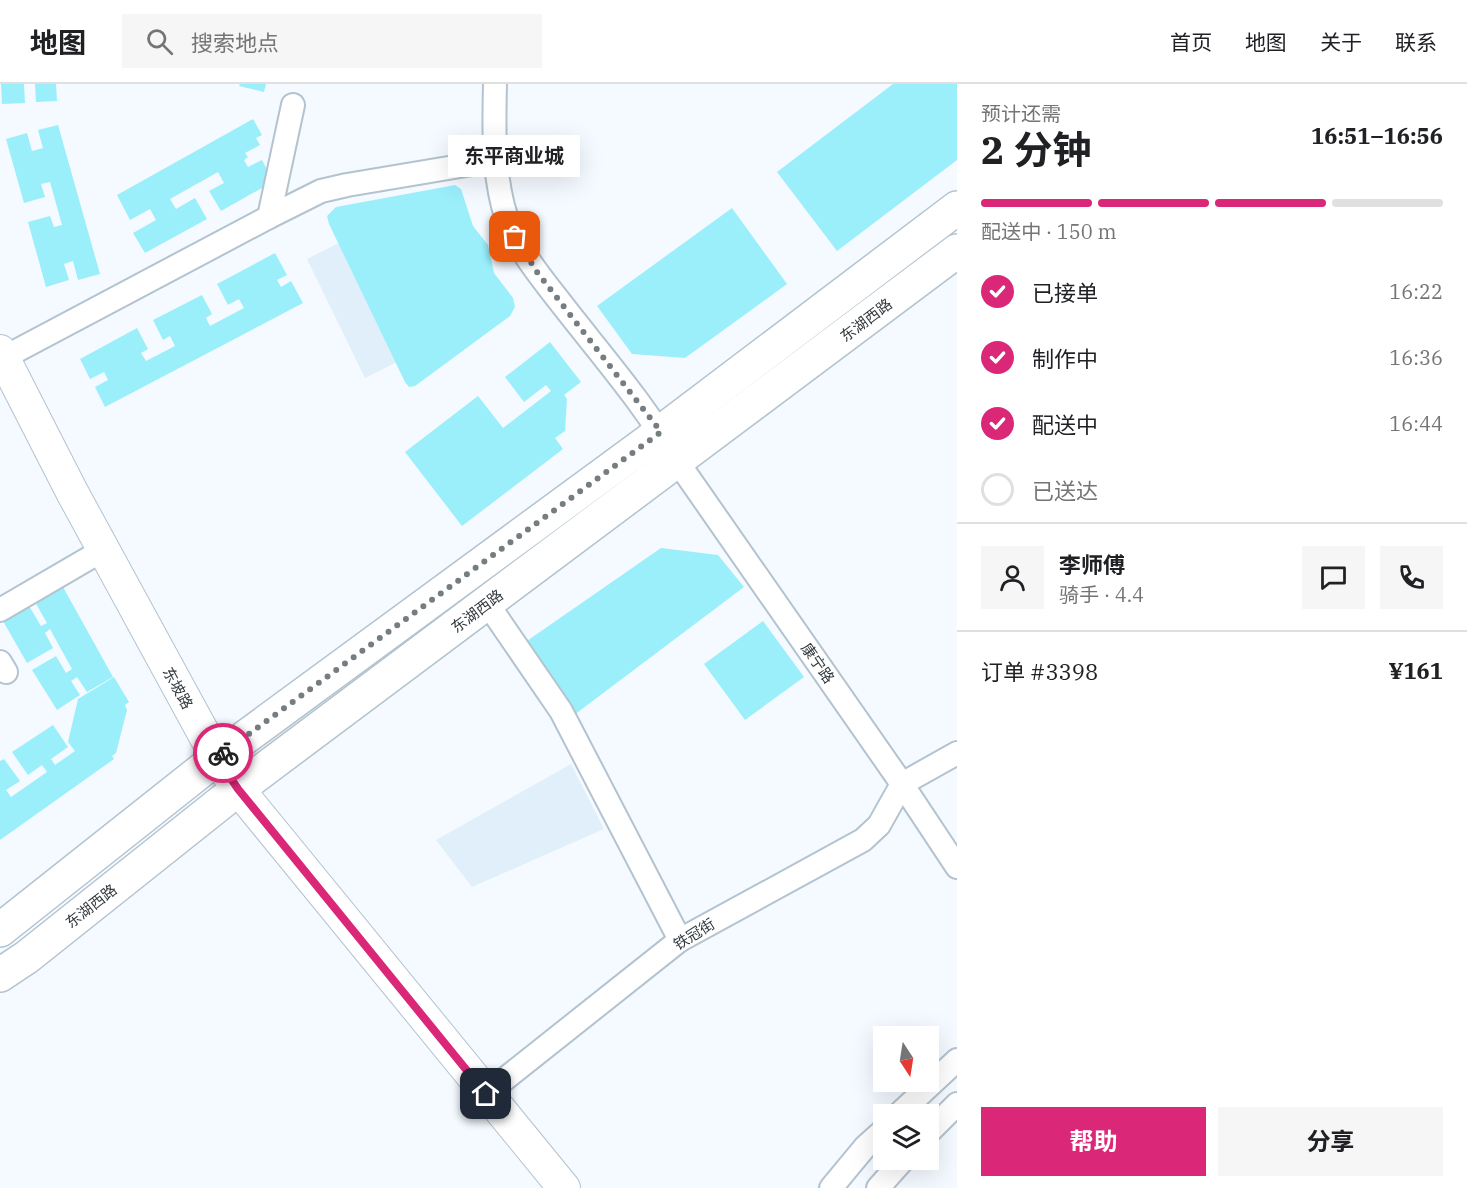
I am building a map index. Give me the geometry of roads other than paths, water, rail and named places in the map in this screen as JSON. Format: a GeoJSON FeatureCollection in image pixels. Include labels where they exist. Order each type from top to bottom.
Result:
{"type":"FeatureCollection","features":[{"type":"Feature","properties":{"kind":"main road"},"geometry":{"type":"LineString","coordinates":[[0,930],[217,758],[661,432],[957,208]]}},
{"type":"Feature","properties":{"kind":"main road","name":"东湖西路"},"geometry":{"type":"LineString","coordinates":[[0,975],[27,957],[238,789],[957,251]]}},
{"type":"Feature","properties":{"kind":"street","name":"康宁路"},"geometry":{"type":"LineString","coordinates":[[495,84],[496,160],[503,207],[521,249],[661,432],[677,461],[902,784],[957,867]]}},
{"type":"Feature","properties":{"kind":"street"},"geometry":{"type":"LineString","coordinates":[[269,217],[293,105]]}},
{"type":"Feature","properties":{"kind":"street"},"geometry":{"type":"LineString","coordinates":[[2,355],[321,191],[496,160]]}},
{"type":"Feature","properties":{"kind":"street","name":"东坡路"},"geometry":{"type":"LineString","coordinates":[[2,355],[103,550],[217,758],[238,789],[564,1188]]}},
{"type":"Feature","properties":{"kind":"street"},"geometry":{"type":"LineString","coordinates":[[0,610],[103,550]]}},
{"type":"Feature","properties":{"kind":"street"},"geometry":{"type":"LineString","coordinates":[[487,603],[561,711],[680,940]]}},
{"type":"Feature","properties":{"kind":"street"},"geometry":{"type":"LineString","coordinates":[[902,784],[957,753]]}},
{"type":"Feature","properties":{"kind":"street","name":"铁冠街"},"geometry":{"type":"LineString","coordinates":[[486,1094],[680,940],[863,840],[879,825],[902,784]]}},
{"type":"Feature","properties":{"kind":"street"},"geometry":{"type":"LineString","coordinates":[[910,1104],[957,1059]]}},
{"type":"Feature","properties":{"kind":"street"},"geometry":{"type":"LineString","coordinates":[[939,1122],[957,1104]]}},
{"type":"Feature","properties":{"kind":"street"},"geometry":{"type":"LineString","coordinates":[[831,1188],[873,1140]]}},
{"type":"Feature","properties":{"kind":"street"},"geometry":{"type":"LineString","coordinates":[[878,1188],[894,1170]]}},
{"type":"Feature","properties":{"kind":"place","name":"东平商业城"},"geometry":{"type":"Point","coordinates":[515,237]}}]}
